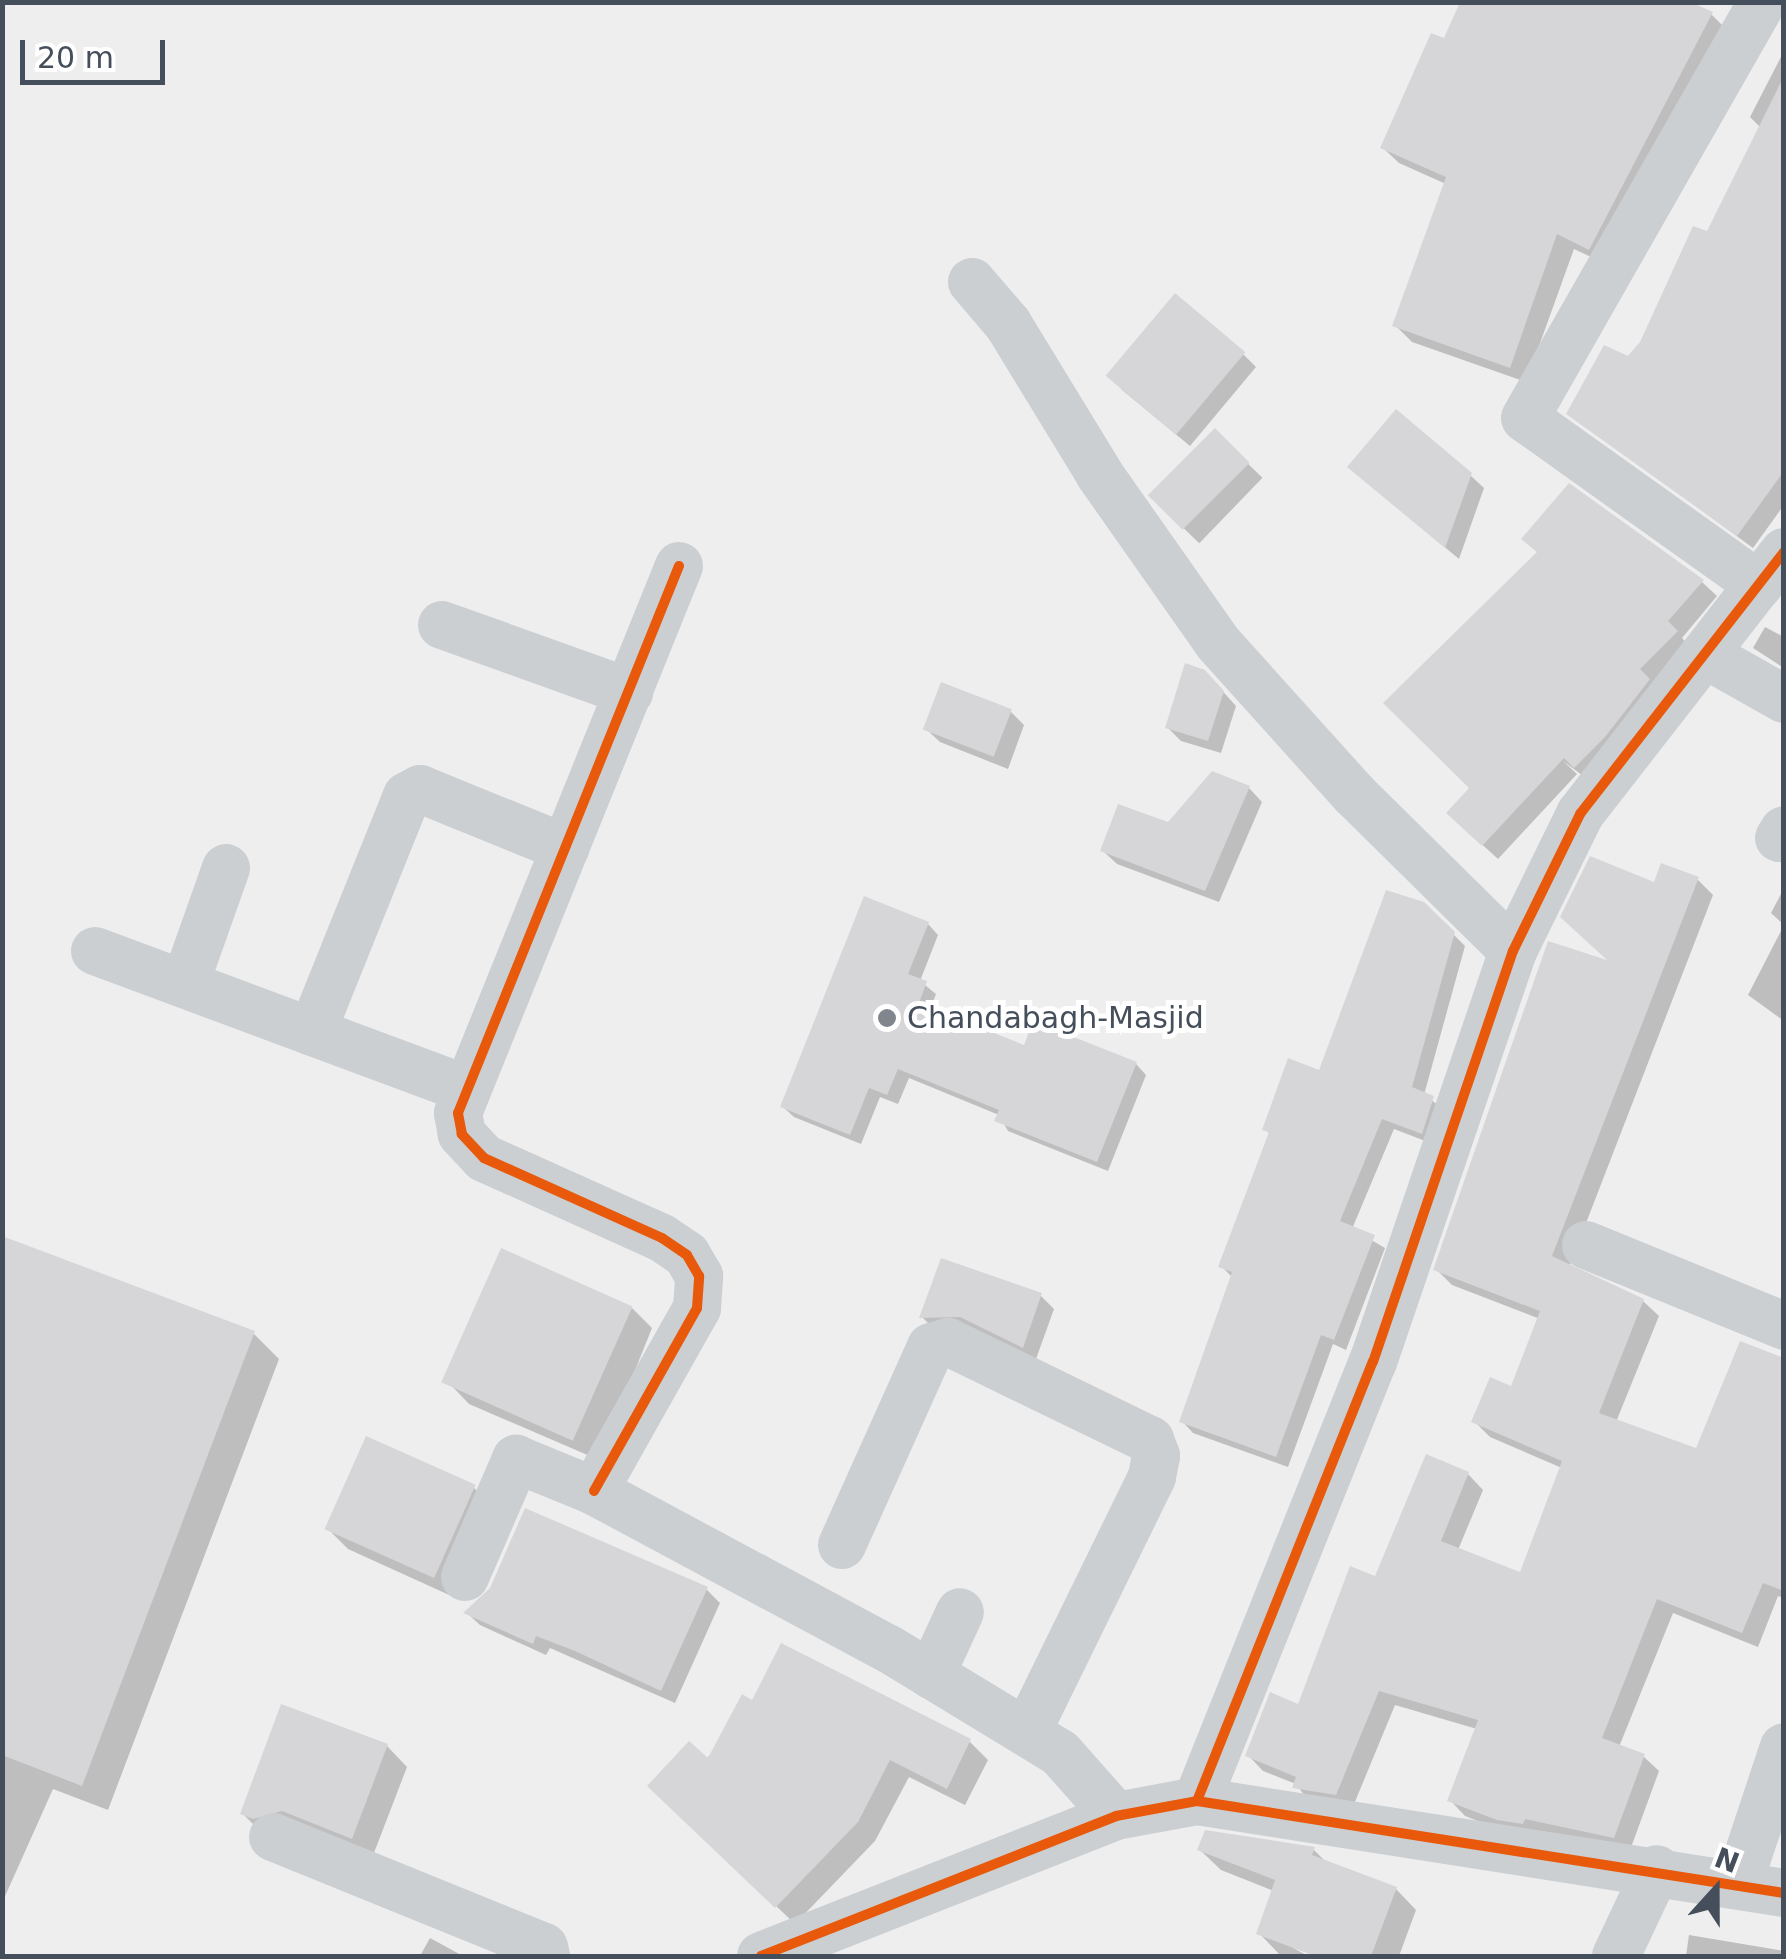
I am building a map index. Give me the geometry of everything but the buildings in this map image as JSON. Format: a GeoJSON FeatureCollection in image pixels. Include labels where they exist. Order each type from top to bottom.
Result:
{"type":"FeatureCollection","features":[{"type":"Feature","properties":{"kind":"street"},"geometry":{"type":"LineString","coordinates":[[1196,1801],[1373,1362],[1513,951],[1580,814],[1708,656],[1771,568],[1525,418],[1762,2]]}},
{"type":"Feature","properties":{"kind":"street"},"geometry":{"type":"LineString","coordinates":[[972,282],[1008,324],[1100,474],[1218,644],[1356,796],[1513,951]]}},
{"type":"Feature","properties":{"kind":"street"},"geometry":{"type":"LineString","coordinates":[[594,1491],[697,1308],[700,1276],[686,1255],[662,1238],[484,1158],[462,1134],[458,1113],[679,566]]}},
{"type":"Feature","properties":{"kind":"street"},"geometry":{"type":"LineString","coordinates":[[442,624],[629,692]]}},
{"type":"Feature","properties":{"kind":"street"},"geometry":{"type":"LineString","coordinates":[[1708,656],[1784,698]]}},
{"type":"Feature","properties":{"kind":"street"},"geometry":{"type":"LineString","coordinates":[[312,1032],[406,796],[420,789],[565,848]]}},
{"type":"Feature","properties":{"kind":"street"},"geometry":{"type":"LineString","coordinates":[[185,984],[226,868]]}},
{"type":"Feature","properties":{"kind":"street"},"geometry":{"type":"LineString","coordinates":[[95,950],[466,1089]]}},
{"type":"Feature","properties":{"kind":"street"},"geometry":{"type":"LineString","coordinates":[[1586,1245],[1784,1326]]}},
{"type":"Feature","properties":{"kind":"street"},"geometry":{"type":"LineString","coordinates":[[842,1545],[931,1346],[948,1342],[1150,1440],[1156,1456],[1152,1477],[1026,1732]]}},
{"type":"Feature","properties":{"kind":"street"},"geometry":{"type":"LineString","coordinates":[[465,1577],[516,1459],[594,1491],[931,1675],[1060,1753],[1116,1816]]}},
{"type":"Feature","properties":{"kind":"street"},"geometry":{"type":"LineString","coordinates":[[931,1675],[960,1612]]}},
{"type":"Feature","properties":{"kind":"street"},"geometry":{"type":"LineString","coordinates":[[761,1956],[1116,1816],[1196,1801],[1761,1889],[1784,1747]]}},
{"type":"Feature","properties":{"kind":"street"},"geometry":{"type":"LineString","coordinates":[[273,1837],[544,1946],[546,1956]]}},
{"type":"Feature","properties":{"kind":"street"},"geometry":{"type":"LineString","coordinates":[[1616,1956],[1656,1870]]}},
{"type":"Feature","properties":{"kind":"cycle path"},"geometry":{"type":"LineString","coordinates":[[1197,1801],[1373,1362],[1513,951],[1580,814],[1784,552]]}},
{"type":"Feature","properties":{"kind":"cycle path"},"geometry":{"type":"LineString","coordinates":[[594,1491],[697,1308],[699,1276],[687,1255],[662,1238],[484,1158],[462,1134],[458,1113],[679,566]]}},
{"type":"Feature","properties":{"kind":"cycle path"},"geometry":{"type":"LineString","coordinates":[[761,1956],[1116,1816],[1197,1801],[1784,1893]]}},
{"type":"Feature","properties":{"kind":"place","name":"Chandabagh-Masjid"},"geometry":{"type":"Point","coordinates":[887,1018]}}]}
